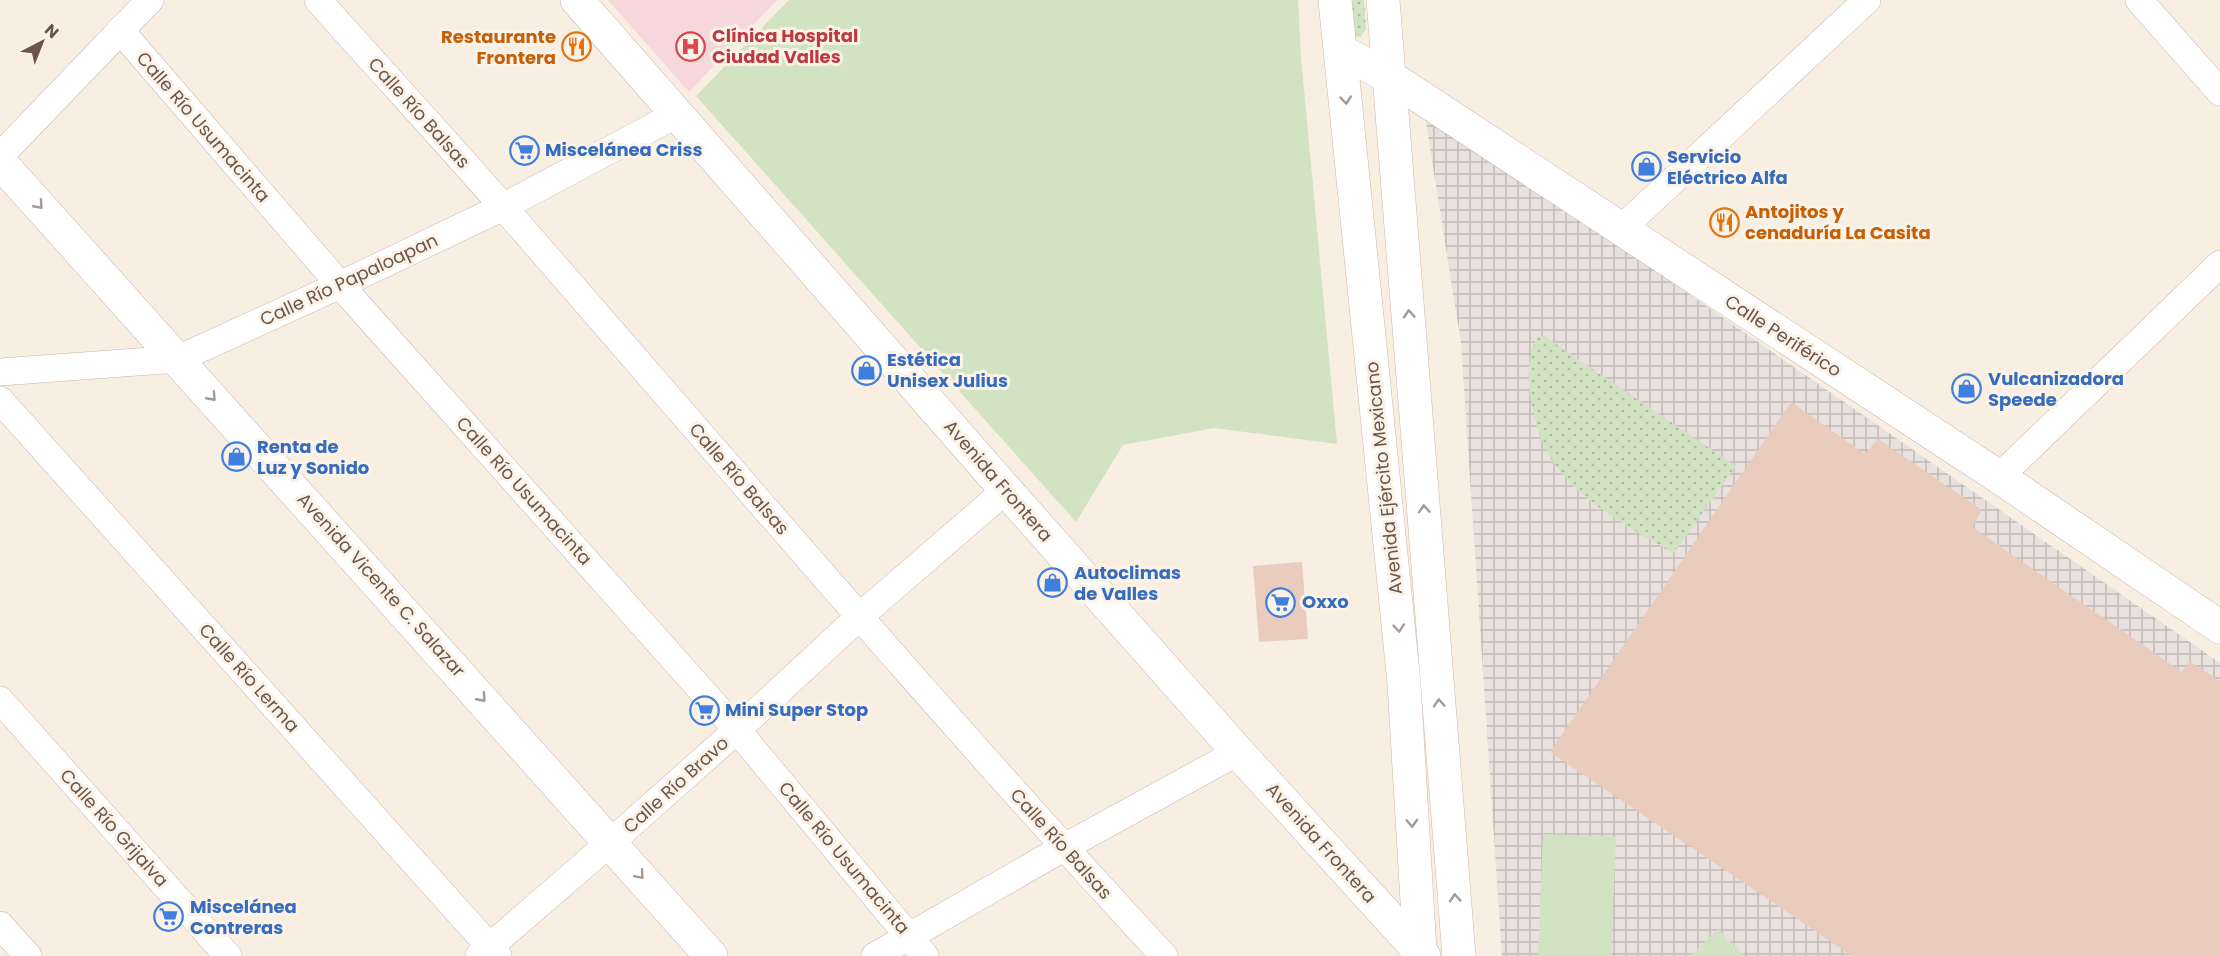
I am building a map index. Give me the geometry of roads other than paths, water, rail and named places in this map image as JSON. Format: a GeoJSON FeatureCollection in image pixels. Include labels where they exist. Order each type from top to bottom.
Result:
{"type":"FeatureCollection","features":[{"type":"Feature","properties":{"kind":"street"},"geometry":{"type":"LineString","coordinates":[[0,156],[150,0]]}},
{"type":"Feature","properties":{"kind":"street","name":"Calle Río Balsas"},"geometry":{"type":"LineString","coordinates":[[318,0],[503,207],[1063,848],[1164,956]]}},
{"type":"Feature","properties":{"kind":"street","name":"Avenida Frontera"},"geometry":{"type":"LineString","coordinates":[[578,0],[1006,490],[1420,954]]}},
{"type":"Feature","properties":{"kind":"street","name":"Avenida Ejército Mexicano"},"geometry":{"type":"LineString","coordinates":[[1335,0],[1404,684],[1420,954]]}},
{"type":"Feature","properties":{"kind":"street","name":"Avenida Ejército Mexicano"},"geometry":{"type":"LineString","coordinates":[[1383,0],[1459,956]]}},
{"type":"Feature","properties":{"kind":"street"},"geometry":{"type":"LineString","coordinates":[[1621,230],[1867,0]]}},
{"type":"Feature","properties":{"kind":"street"},"geometry":{"type":"LineString","coordinates":[[2139,0],[2220,92]]}},
{"type":"Feature","properties":{"kind":"street","name":"Calle Río Usumacinta"},"geometry":{"type":"LineString","coordinates":[[120,30],[340,285],[737,730],[917,946]]}},
{"type":"Feature","properties":{"kind":"street","name":"Calle Periférico"},"geometry":{"type":"LineString","coordinates":[[1342,52],[1390,77],[1999,477],[2220,627]]}},
{"type":"Feature","properties":{"kind":"street","name":"Calle Río Papaloapan"},"geometry":{"type":"LineString","coordinates":[[0,372],[178,359],[503,207],[677,114]]}},
{"type":"Feature","properties":{"kind":"street","name":"Avenida Vicente C. Salazar"},"geometry":{"type":"LineString","coordinates":[[0,162],[612,842],[711,956]]}},
{"type":"Feature","properties":{"kind":"street"},"geometry":{"type":"LineString","coordinates":[[1999,477],[2220,264]]}},
{"type":"Feature","properties":{"kind":"street","name":"Calle Río Lerma"},"geometry":{"type":"LineString","coordinates":[[0,400],[489,953]]}},
{"type":"Feature","properties":{"kind":"street","name":"Calle Río Bravo"},"geometry":{"type":"LineString","coordinates":[[489,953],[859,617],[1006,490]]}},
{"type":"Feature","properties":{"kind":"street","name":"Calle Río Grijalva"},"geometry":{"type":"LineString","coordinates":[[0,700],[228,956]]}},
{"type":"Feature","properties":{"kind":"street"},"geometry":{"type":"LineString","coordinates":[[875,956],[917,946],[1063,848],[1238,752]]}},
{"type":"Feature","properties":{"kind":"street"},"geometry":{"type":"LineString","coordinates":[[0,925],[28,956]]}},
{"type":"Feature","properties":{"kind":"place","name":"Clínica Hospital Ciudad Valles"},"geometry":{"type":"Point","coordinates":[691,46]}},
{"type":"Feature","properties":{"kind":"place","name":"Restaurante Frontera"},"geometry":{"type":"Point","coordinates":[577,47]}},
{"type":"Feature","properties":{"kind":"place","name":"Miscelánea Criss"},"geometry":{"type":"Point","coordinates":[524,150]}},
{"type":"Feature","properties":{"kind":"place","name":"Servicio Eléctrico Alfa"},"geometry":{"type":"Point","coordinates":[1646,167]}},
{"type":"Feature","properties":{"kind":"place","name":"Antojitos y cenaduría La Casita"},"geometry":{"type":"Point","coordinates":[1724,222]}},
{"type":"Feature","properties":{"kind":"place","name":"Estética Unisex Julius"},"geometry":{"type":"Point","coordinates":[866,370]}},
{"type":"Feature","properties":{"kind":"place","name":"Vulcanizadora Speede"},"geometry":{"type":"Point","coordinates":[1967,389]}},
{"type":"Feature","properties":{"kind":"place","name":"Renta de Luz y Sonido"},"geometry":{"type":"Point","coordinates":[236,457]}},
{"type":"Feature","properties":{"kind":"place","name":"Autoclimas de Valles"},"geometry":{"type":"Point","coordinates":[1053,583]}},
{"type":"Feature","properties":{"kind":"place","name":"Oxxo"},"geometry":{"type":"Point","coordinates":[1281,602]}},
{"type":"Feature","properties":{"kind":"place","name":"Mini Super Stop"},"geometry":{"type":"Point","coordinates":[704,710]}},
{"type":"Feature","properties":{"kind":"place","name":"Miscelánea Contreras"},"geometry":{"type":"Point","coordinates":[169,917]}}]}
